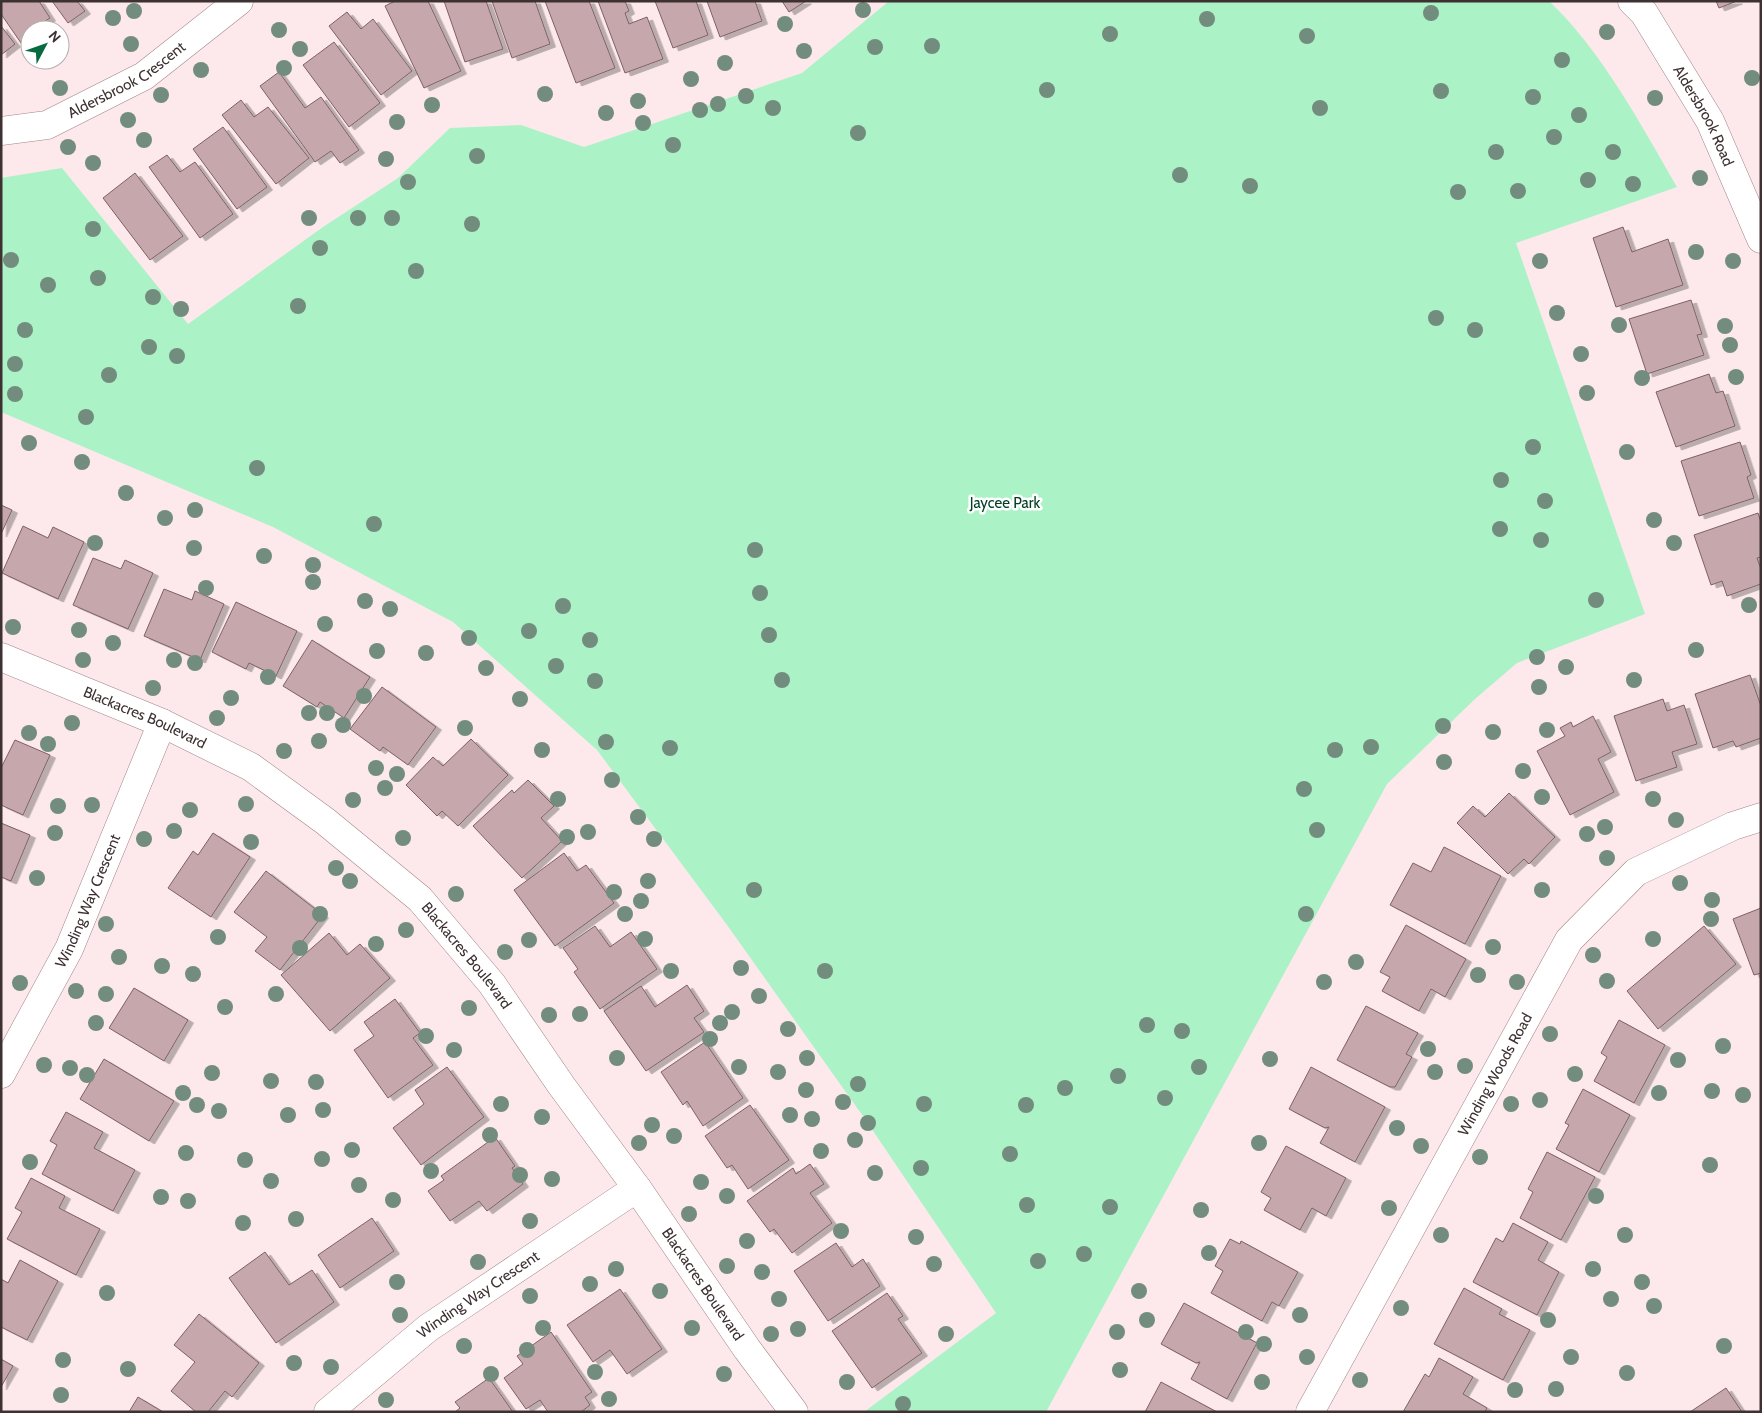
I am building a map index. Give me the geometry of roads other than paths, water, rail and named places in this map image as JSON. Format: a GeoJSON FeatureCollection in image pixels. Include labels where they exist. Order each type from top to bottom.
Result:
{"type":"FeatureCollection","features":[{"type":"Feature","properties":{"kind":"street","name":"Aldersbrook Crescent"},"geometry":{"type":"LineString","coordinates":[[1,131],[47,125],[144,76],[239,1]]}},
{"type":"Feature","properties":{"kind":"street","name":"Aldersbrook Road"},"geometry":{"type":"LineString","coordinates":[[1632,1],[1644,13],[1710,122],[1761,239]]}},
{"type":"Feature","properties":{"kind":"street","name":"Blackacres Boulevard"},"geometry":{"type":"LineString","coordinates":[[1,656],[162,723],[251,767],[325,820],[420,899],[492,984],[560,1086],[637,1188],[747,1350],[794,1412]]}},
{"type":"Feature","properties":{"kind":"street","name":"Winding Way Crescent"},"geometry":{"type":"LineString","coordinates":[[1,1074],[69,949],[162,723]]}},
{"type":"Feature","properties":{"kind":"street","name":"Winding Woods Road"},"geometry":{"type":"LineString","coordinates":[[1310,1412],[1569,940],[1636,872],[1733,826],[1761,817]]}},
{"type":"Feature","properties":{"kind":"street","name":"Winding Way Crescent"},"geometry":{"type":"LineString","coordinates":[[328,1412],[428,1328],[637,1188]]}},
{"type":"Feature","properties":{"kind":"park label","name":"Jaycee Park"},"geometry":{"type":"Point","coordinates":[1005,503]}}]}
